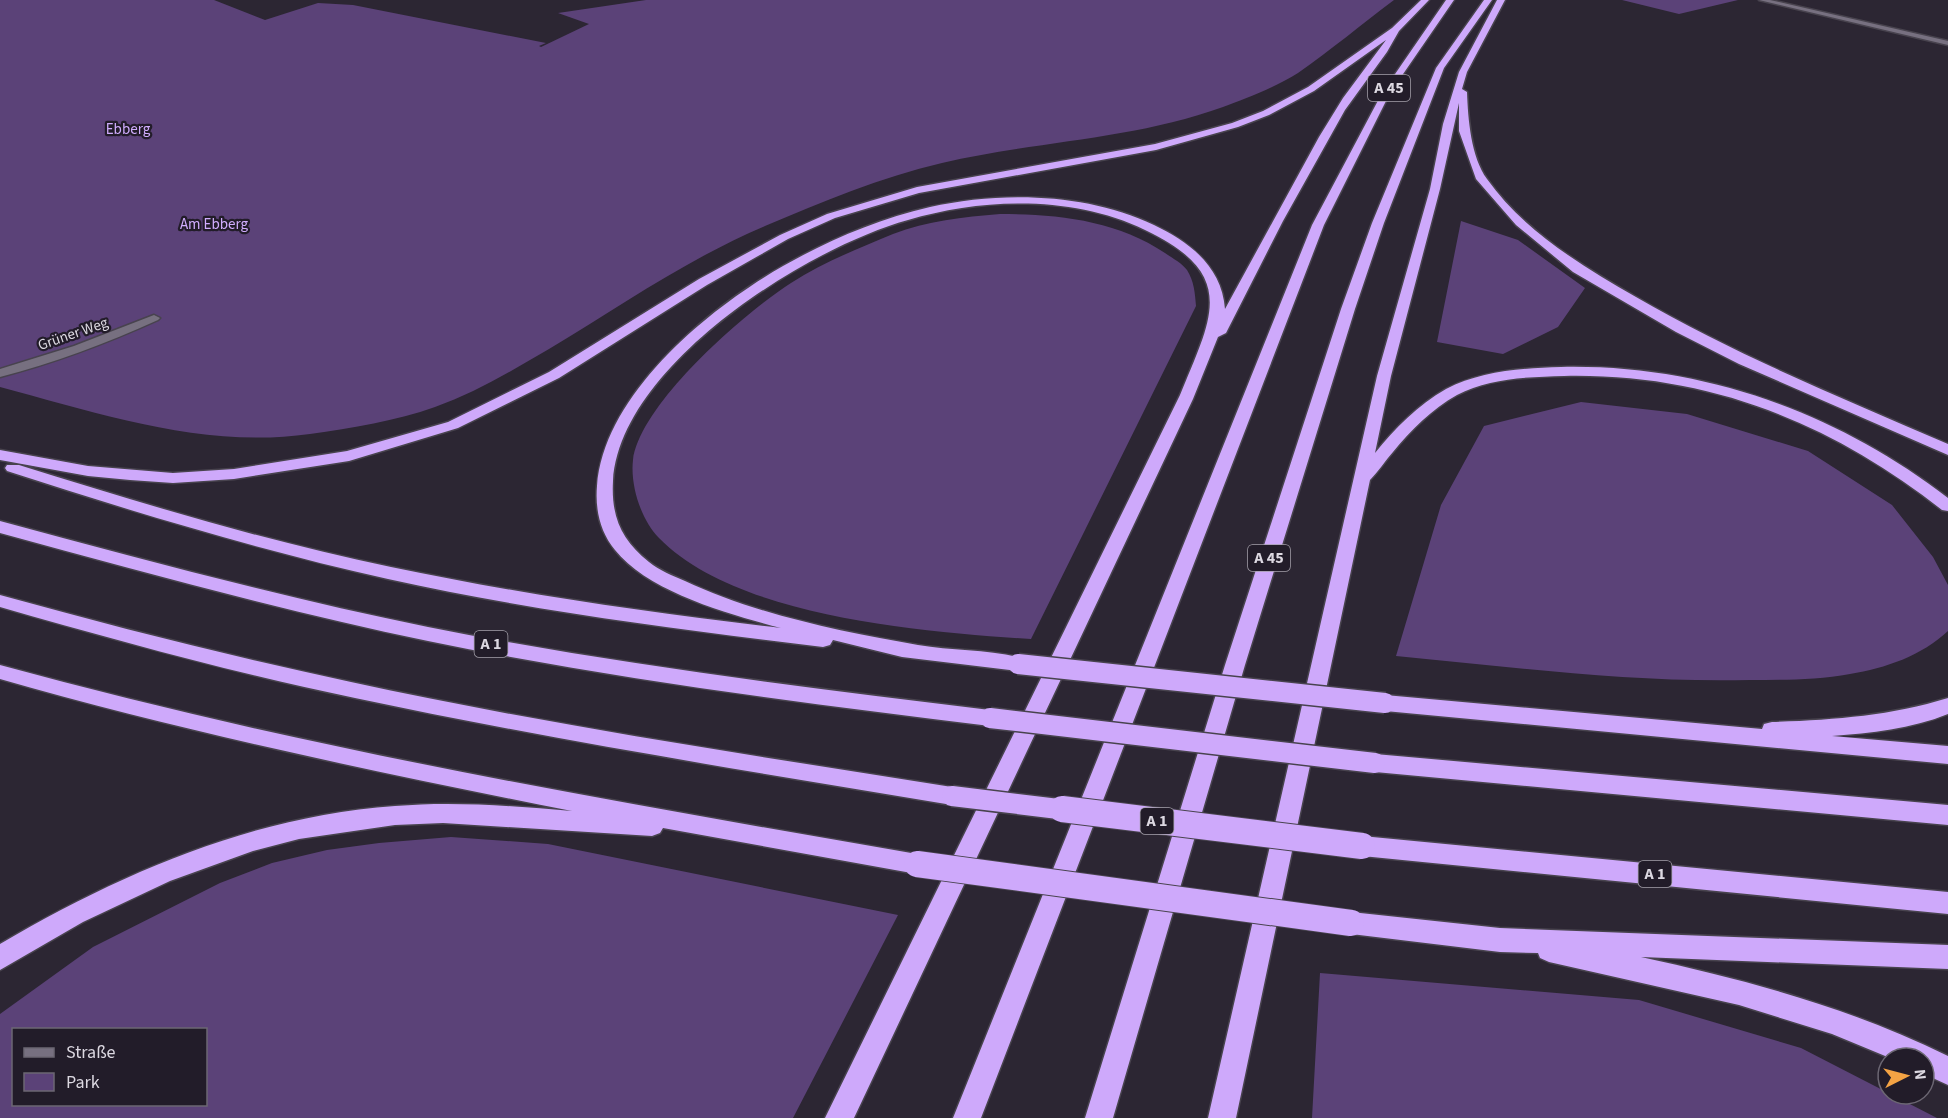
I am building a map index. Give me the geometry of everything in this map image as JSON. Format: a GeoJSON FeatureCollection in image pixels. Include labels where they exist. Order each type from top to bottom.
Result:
{"type":"FeatureCollection","features":[{"type":"Feature","properties":{"kind":"highway"},"geometry":{"type":"LineString","coordinates":[[0,455],[87,471],[173,478],[290,467],[349,456],[404,441],[453,425],[554,375],[747,256],[831,216],[877,201],[957,181],[1156,147],[1235,125],[1266,113],[1311,89],[1370,45],[1395,30],[1425,0]]}},
{"type":"Feature","properties":{"kind":"highway","name":"A 45"},"geometry":{"type":"LineString","coordinates":[[967,1118],[1318,225],[1386,93],[1450,0]]}},
{"type":"Feature","properties":{"kind":"highway","name":"A 45"},"geometry":{"type":"LineString","coordinates":[[1099,1118],[1235,665],[1348,309],[1378,223],[1440,68],[1488,0]]}},
{"type":"Feature","properties":{"kind":"highway"},"geometry":{"type":"LineString","coordinates":[[1222,1118],[1384,376],[1436,189],[1448,124],[1463,72],[1501,0]]}},
{"type":"Feature","properties":{"kind":"highway"},"geometry":{"type":"LineString","coordinates":[[839,1118],[1246,279],[1352,89],[1387,47],[1395,30]]}},
{"type":"Feature","properties":{"kind":"highway"},"geometry":{"type":"LineString","coordinates":[[1463,72],[1464,131],[1481,178],[1500,203],[1577,269],[1681,329],[1798,386],[1948,450]]}},
{"type":"Feature","properties":{"kind":"highway"},"geometry":{"type":"LineString","coordinates":[[914,651],[740,611],[687,591],[646,569],[619,544],[605,515],[603,487],[607,462],[614,438],[635,402],[665,366],[716,320],[768,280],[866,230],[900,218],[949,206],[991,202],[1033,202],[1090,208],[1147,225],[1179,243],[1205,267],[1217,300],[1218,310],[1186,399]]}},
{"type":"Feature","properties":{"kind":"highway"},"geometry":{"type":"LineString","coordinates":[[1362,480],[1412,420],[1453,392],[1480,381],[1509,374],[1601,370],[1672,379],[1778,409],[1855,442],[1894,465],[1948,506]]}},
{"type":"Feature","properties":{"kind":"highway"},"geometry":{"type":"LineString","coordinates":[[0,463],[225,532],[389,573],[578,608],[681,623],[1018,664],[1385,703],[1948,755]]}},
{"type":"Feature","properties":{"kind":"highway","name":"A 1"},"geometry":{"type":"LineString","coordinates":[[0,527],[171,574],[351,617],[536,653],[771,691],[1376,763],[1948,815]]}},
{"type":"Feature","properties":{"kind":"highway","name":"A 1"},"geometry":{"type":"LineString","coordinates":[[0,601],[110,633],[298,679],[492,719],[952,796],[1362,846],[1948,903]]}},
{"type":"Feature","properties":{"kind":"highway"},"geometry":{"type":"LineString","coordinates":[[0,672],[260,736],[454,779],[715,829],[917,864],[1351,923],[1500,940],[1948,957]]}},
{"type":"Feature","properties":{"kind":"highway"},"geometry":{"type":"LineString","coordinates":[[1690,732],[1806,729],[1905,718],[1935,712],[1948,706]]}},
{"type":"Feature","properties":{"kind":"highway"},"geometry":{"type":"LineString","coordinates":[[0,958],[73,914],[144,881],[215,852],[271,835],[327,823],[382,816],[444,813],[582,823],[715,829]]}},
{"type":"Feature","properties":{"kind":"highway"},"geometry":{"type":"LineString","coordinates":[[1500,940],[1705,984],[1802,1009],[1892,1046]]}},
{"type":"Feature","properties":{"kind":"street"},"geometry":{"type":"LineString","coordinates":[[1762,0],[1948,43]]}},
{"type":"Feature","properties":{"kind":"street","name":"Grüner Weg"},"geometry":{"type":"LineString","coordinates":[[0,373],[107,340],[154,318]]}},
{"type":"Feature","properties":{"kind":"green space","name":"Am Ebberg"},"geometry":{"type":"Polygon","coordinates":[[[0,0],[214,0],[265,20],[318,3],[353,5],[546,43],[539,46],[541,47],[589,24],[558,13],[646,0],[1394,0],[1298,73],[1223,107],[1154,127],[942,163],[874,183],[765,226],[709,253],[522,365],[450,401],[420,412],[374,424],[310,434],[231,437],[192,433],[115,418],[0,387],[0,0]]]}},
{"type":"Feature","properties":{"kind":"green space"},"geometry":{"type":"Polygon","coordinates":[[[1622,0],[1738,0],[1679,14],[1622,0]]]}},
{"type":"Feature","properties":{"kind":"green space"},"geometry":{"type":"Polygon","coordinates":[[[1000,214],[1043,215],[1086,221],[1127,233],[1182,265],[1189,274],[1195,292],[1196,306],[1031,639],[939,632],[887,625],[834,616],[783,603],[735,587],[693,565],[659,538],[647,522],[638,502],[633,480],[633,460],[640,438],[654,413],[674,387],[722,337],[747,315],[791,283],[854,250],[919,226],[959,218],[1000,214]]]}},
{"type":"Feature","properties":{"kind":"green space"},"geometry":{"type":"Polygon","coordinates":[[[1461,221],[1518,240],[1585,288],[1558,327],[1503,354],[1437,342],[1461,221]]]}},
{"type":"Feature","properties":{"kind":"green space"},"geometry":{"type":"Polygon","coordinates":[[[1581,402],[1687,414],[1808,451],[1892,505],[1933,557],[1948,585],[1948,631],[1915,654],[1890,664],[1850,674],[1800,679],[1706,680],[1617,677],[1396,656],[1441,505],[1484,426],[1581,402]]]}},
{"type":"Feature","properties":{"kind":"green space"},"geometry":{"type":"Polygon","coordinates":[[[451,837],[548,844],[898,915],[793,1118],[0,1118],[0,1014],[93,947],[220,883],[272,863],[327,850],[451,837]]]}},
{"type":"Feature","properties":{"kind":"green space"},"geometry":{"type":"Polygon","coordinates":[[[1320,973],[1639,1000],[1801,1048],[1876,1087],[1876,1106],[1914,1106],[1937,1118],[1312,1118],[1320,973]]]}},
{"type":"Feature","properties":{"kind":"park label","name":"Ebberg"},"geometry":{"type":"Point","coordinates":[128,129]}}]}
